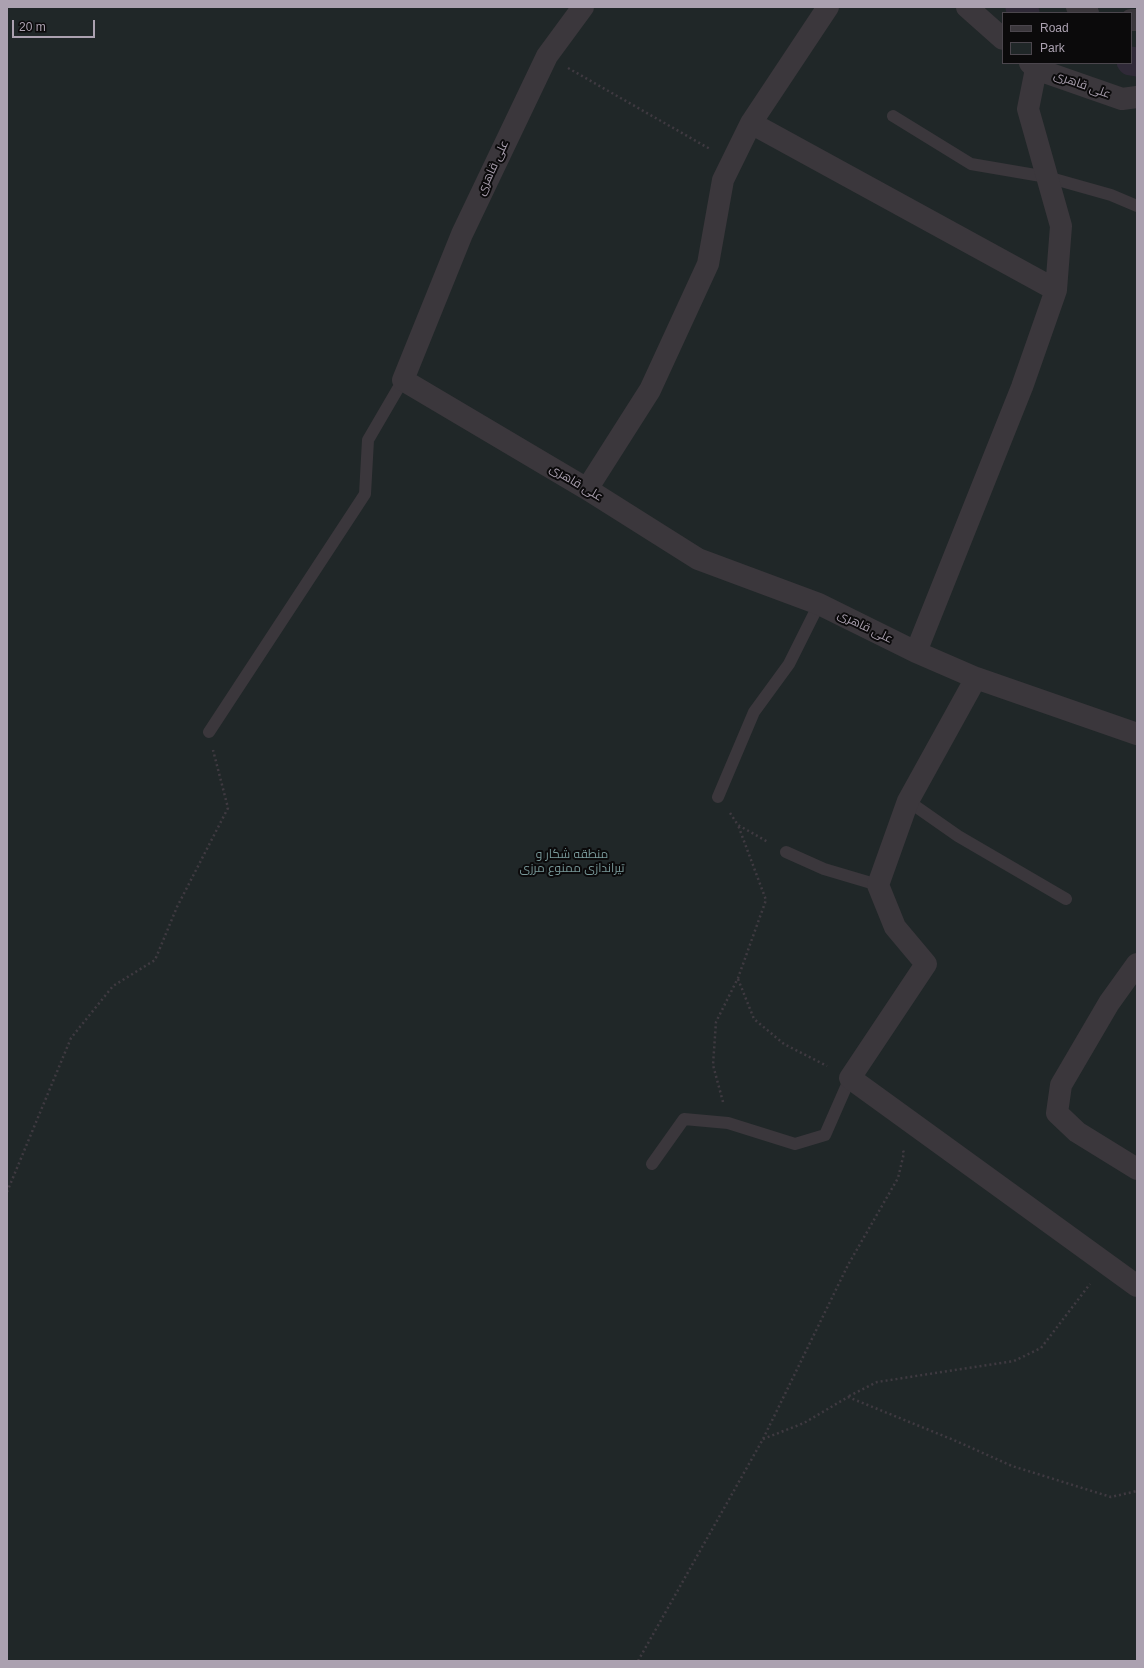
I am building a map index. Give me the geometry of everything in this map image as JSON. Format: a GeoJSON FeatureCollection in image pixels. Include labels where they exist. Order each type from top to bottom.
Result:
{"type":"FeatureCollection","features":[{"type":"Feature","properties":{"kind":"street","name":"علی قاهری"},"geometry":{"type":"LineString","coordinates":[[583,7],[547,56],[462,234],[402,380],[587,489],[698,559],[819,604],[916,652],[976,678],[1137,734]]}},
{"type":"Feature","properties":{"kind":"street"},"geometry":{"type":"LineString","coordinates":[[587,489],[650,390],[708,264],[723,180],[751,123],[828,7]]}},
{"type":"Feature","properties":{"kind":"street"},"geometry":{"type":"LineString","coordinates":[[967,7],[1002,38]]}},
{"type":"Feature","properties":{"kind":"street"},"geometry":{"type":"LineString","coordinates":[[1077,7],[1086,12]]}},
{"type":"Feature","properties":{"kind":"street","name":"علی قاهری"},"geometry":{"type":"LineString","coordinates":[[1033,66],[1122,100],[1137,97]]}},
{"type":"Feature","properties":{"kind":"street"},"geometry":{"type":"LineString","coordinates":[[916,652],[1022,387],[1056,290],[1062,226],[1028,109],[1033,66]]}},
{"type":"Feature","properties":{"kind":"street"},"geometry":{"type":"LineString","coordinates":[[751,123],[1056,290]]}},
{"type":"Feature","properties":{"kind":"street"},"geometry":{"type":"LineString","coordinates":[[976,678],[908,801],[878,886],[895,927],[926,964],[850,1078],[1137,1286]]}},
{"type":"Feature","properties":{"kind":"street"},"geometry":{"type":"LineString","coordinates":[[1137,964],[1109,1003],[1061,1085],[1057,1113],[1077,1132],[1137,1170]]}},
{"type":"Feature","properties":{"kind":"lane"},"geometry":{"type":"LineString","coordinates":[[893,116],[971,164],[1047,177],[1111,195],[1137,206]]}},
{"type":"Feature","properties":{"kind":"lane"},"geometry":{"type":"LineString","coordinates":[[209,732],[365,494],[368,440],[402,380]]}},
{"type":"Feature","properties":{"kind":"lane"},"geometry":{"type":"LineString","coordinates":[[718,797],[754,712],[789,664],[819,604]]}},
{"type":"Feature","properties":{"kind":"lane"},"geometry":{"type":"LineString","coordinates":[[908,801],[958,836],[1066,899]]}},
{"type":"Feature","properties":{"kind":"lane"},"geometry":{"type":"LineString","coordinates":[[786,852],[824,869],[878,886]]}},
{"type":"Feature","properties":{"kind":"lane"},"geometry":{"type":"LineString","coordinates":[[652,1164],[684,1119],[728,1123],[795,1144],[826,1135],[850,1078]]}},
{"type":"Feature","properties":{"kind":"path"},"geometry":{"type":"LineString","coordinates":[[547,56],[732,162]]}},
{"type":"Feature","properties":{"kind":"path"},"geometry":{"type":"LineString","coordinates":[[7,1192],[71,1038],[113,986],[155,960],[177,907],[228,808],[209,732]]}},
{"type":"Feature","properties":{"kind":"path"},"geometry":{"type":"LineString","coordinates":[[718,797],[738,825],[766,900],[738,978],[716,1022],[713,1065],[728,1123]]}},
{"type":"Feature","properties":{"kind":"path"},"geometry":{"type":"LineString","coordinates":[[738,825],[786,852]]}},
{"type":"Feature","properties":{"kind":"path"},"geometry":{"type":"LineString","coordinates":[[738,978],[754,1019],[784,1044],[850,1078]]}},
{"type":"Feature","properties":{"kind":"path"},"geometry":{"type":"LineString","coordinates":[[638,1661],[763,1439],[848,1265],[898,1178],[904,1153],[901,1146]]}},
{"type":"Feature","properties":{"kind":"path"},"geometry":{"type":"LineString","coordinates":[[763,1439],[804,1423],[877,1382],[1014,1361],[1041,1348],[1106,1263]]}},
{"type":"Feature","properties":{"kind":"path"},"geometry":{"type":"LineString","coordinates":[[848,1397],[928,1429],[1012,1466],[1111,1497],[1137,1491]]}},
{"type":"Feature","properties":{"kind":"green space","name":"منطقه شکار و تیراندازی ممنوع مرزی"},"geometry":{"type":"Polygon","coordinates":[[[7,7],[1137,7],[1137,1661],[7,1661],[7,7]]]}},
{"type":"Feature","properties":{"kind":"waterway"},"geometry":{"type":"LineString","coordinates":[[1020,7],[1024,12]]}},
{"type":"Feature","properties":{"kind":"waterway"},"geometry":{"type":"LineString","coordinates":[[1132,61],[1137,62]]}}]}
